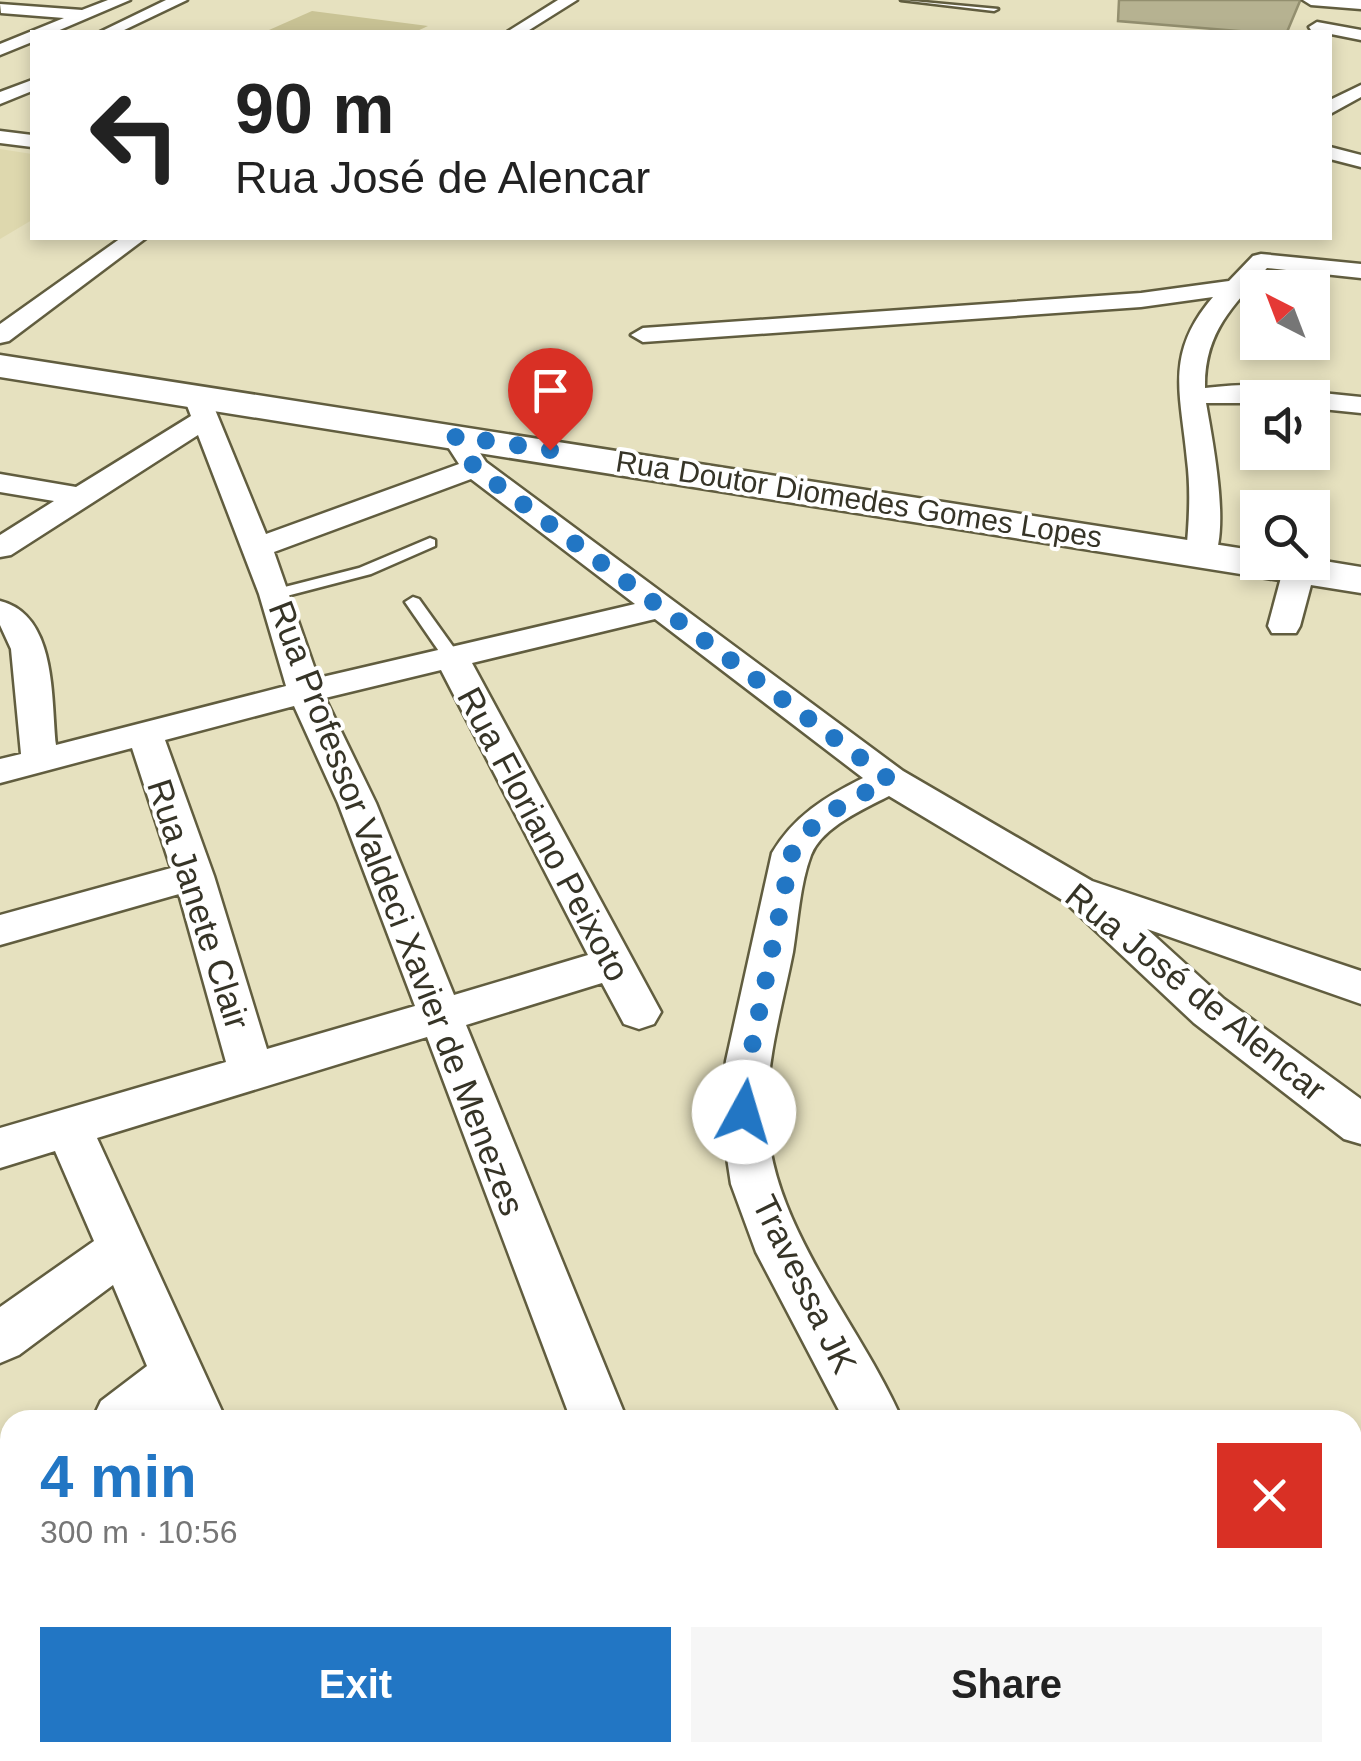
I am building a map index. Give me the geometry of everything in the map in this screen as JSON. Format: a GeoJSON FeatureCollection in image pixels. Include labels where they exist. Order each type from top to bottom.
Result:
{"type":"FeatureCollection","features":[{"type":"Feature","properties":{"kind":"street"},"geometry":{"type":"LineString","coordinates":[[58,0],[116,3]]}},
{"type":"Feature","properties":{"kind":"street"},"geometry":{"type":"LineString","coordinates":[[112,30],[179,0]]}},
{"type":"Feature","properties":{"kind":"street"},"geometry":{"type":"LineString","coordinates":[[518,30],[569,0]]}},
{"type":"Feature","properties":{"kind":"street"},"geometry":{"type":"LineString","coordinates":[[1311,0],[1361,4]]}},
{"type":"Feature","properties":{"kind":"street"},"geometry":{"type":"LineString","coordinates":[[1316,30],[1325,1]]}},
{"type":"Feature","properties":{"kind":"street"},"geometry":{"type":"LineString","coordinates":[[46,30],[116,3]]}},
{"type":"Feature","properties":{"kind":"street"},"geometry":{"type":"LineString","coordinates":[[1,8],[85,15]]}},
{"type":"Feature","properties":{"kind":"street"},"geometry":{"type":"LineString","coordinates":[[0,29],[30,33]]}},
{"type":"Feature","properties":{"kind":"street"},"geometry":{"type":"LineString","coordinates":[[1332,32],[1361,35]]}},
{"type":"Feature","properties":{"kind":"street"},"geometry":{"type":"LineString","coordinates":[[0,50],[30,37]]}},
{"type":"Feature","properties":{"kind":"street"},"geometry":{"type":"LineString","coordinates":[[0,99],[30,86]]}},
{"type":"Feature","properties":{"kind":"street"},"geometry":{"type":"LineString","coordinates":[[1332,107],[1361,90]]}},
{"type":"Feature","properties":{"kind":"street"},"geometry":{"type":"LineString","coordinates":[[0,137],[30,141]]}},
{"type":"Feature","properties":{"kind":"street"},"geometry":{"type":"LineString","coordinates":[[1332,154],[1361,161]]}},
{"type":"Feature","properties":{"kind":"street"},"geometry":{"type":"LineString","coordinates":[[1332,172],[1361,177]]}},
{"type":"Feature","properties":{"kind":"street"},"geometry":{"type":"LineString","coordinates":[[0,336],[132,240]]}},
{"type":"Feature","properties":{"kind":"street"},"geometry":{"type":"LineString","coordinates":[[1201,554],[1204,488],[1190,397],[1198,339],[1207,320],[1263,250],[1361,271]]}},
{"type":"Feature","properties":{"kind":"street"},"geometry":{"type":"LineString","coordinates":[[643,334],[1141,300],[1236,287]]}},
{"type":"Feature","properties":{"kind":"street","name":"Rua Doutor Diomedes Gomes Lopes"},"geometry":{"type":"LineString","coordinates":[[0,366],[200,407],[465,452],[1240,560]]}},
{"type":"Feature","properties":{"kind":"street"},"geometry":{"type":"LineString","coordinates":[[1190,397],[1240,394]]}},
{"type":"Feature","properties":{"kind":"street"},"geometry":{"type":"LineString","coordinates":[[1330,402],[1361,405]]}},
{"type":"Feature","properties":{"kind":"street"},"geometry":{"type":"LineString","coordinates":[[0,548],[81,497],[200,407]]}},
{"type":"Feature","properties":{"kind":"street","name":"Rua Professor Valdeci Xavier de Menezes"},"geometry":{"type":"LineString","coordinates":[[200,407],[274,594],[305,692],[357,803],[595,1410]]}},
{"type":"Feature","properties":{"kind":"street"},"geometry":{"type":"LineString","coordinates":[[256,548],[465,452]]}},
{"type":"Feature","properties":{"kind":"street","name":"Rua José de Alencar"},"geometry":{"type":"LineString","coordinates":[[465,452],[890,780],[1078,891],[1210,1011],[1361,1126]]}},
{"type":"Feature","properties":{"kind":"street"},"geometry":{"type":"LineString","coordinates":[[0,483],[81,497]]}},
{"type":"Feature","properties":{"kind":"street","name":"Rua Doutor Diomedes Gomes Lopes"},"geometry":{"type":"LineString","coordinates":[[1330,575],[1361,580]]}},
{"type":"Feature","properties":{"kind":"street"},"geometry":{"type":"LineString","coordinates":[[1284,626],[1296,580]]}},
{"type":"Feature","properties":{"kind":"street"},"geometry":{"type":"LineString","coordinates":[[0,771],[450,656],[664,608]]}},
{"type":"Feature","properties":{"kind":"street"},"geometry":{"type":"LineString","coordinates":[[0,611],[15,620],[28,650],[40,761]]}},
{"type":"Feature","properties":{"kind":"street","name":"Rua Floriano Peixoto"},"geometry":{"type":"LineString","coordinates":[[450,656],[639,1012]]}},
{"type":"Feature","properties":{"kind":"street","name":"Rua Janete Clair"},"geometry":{"type":"LineString","coordinates":[[145,735],[194,876],[252,1073]]}},
{"type":"Feature","properties":{"kind":"street","name":"Travessa JK"},"geometry":{"type":"LineString","coordinates":[[868,1410],[781,1252],[755,1184],[744,1112],[749,1061],[792,853],[805,830],[829,812],[890,780]]}},
{"type":"Feature","properties":{"kind":"street"},"geometry":{"type":"LineString","coordinates":[[0,930],[194,876]]}},
{"type":"Feature","properties":{"kind":"street"},"geometry":{"type":"LineString","coordinates":[[1078,891],[1361,988]]}},
{"type":"Feature","properties":{"kind":"street"},"geometry":{"type":"LineString","coordinates":[[0,1148],[612,964]]}},
{"type":"Feature","properties":{"kind":"street"},"geometry":{"type":"LineString","coordinates":[[70,1128],[188,1397],[150,1410]]}},
{"type":"Feature","properties":{"kind":"street"},"geometry":{"type":"LineString","coordinates":[[0,1338],[124,1248]]}},
{"type":"Feature","properties":{"kind":"lane"},"geometry":{"type":"LineString","coordinates":[[906,0],[994,9]]}},
{"type":"Feature","properties":{"kind":"lane"},"geometry":{"type":"LineString","coordinates":[[274,594],[365,571],[430,543]]}},
{"type":"Feature","properties":{"kind":"lane"},"geometry":{"type":"LineString","coordinates":[[413,602],[450,656]]}},
{"type":"Feature","properties":{"kind":"shaded area"},"geometry":{"type":"Polygon","coordinates":[[[312,11],[428,26],[419,30],[269,30],[312,11]]]}},
{"type":"Feature","properties":{"kind":"shaded area"},"geometry":{"type":"Polygon","coordinates":[[[0,149],[30,154],[30,221],[0,239],[0,149]]]}},
{"type":"Feature","properties":{"kind":"building"},"geometry":{"type":"Polygon","coordinates":[[[1119,0],[1300,1],[1288,30],[1226,30],[1118,21],[1119,0]]]}},
{"type":"Feature","properties":{"kind":"route"},"geometry":{"type":"LineString","coordinates":[[550,450],[455,436],[475,468],[890,780],[829,812],[805,830],[792,853],[749,1061],[744,1112]]}}]}
